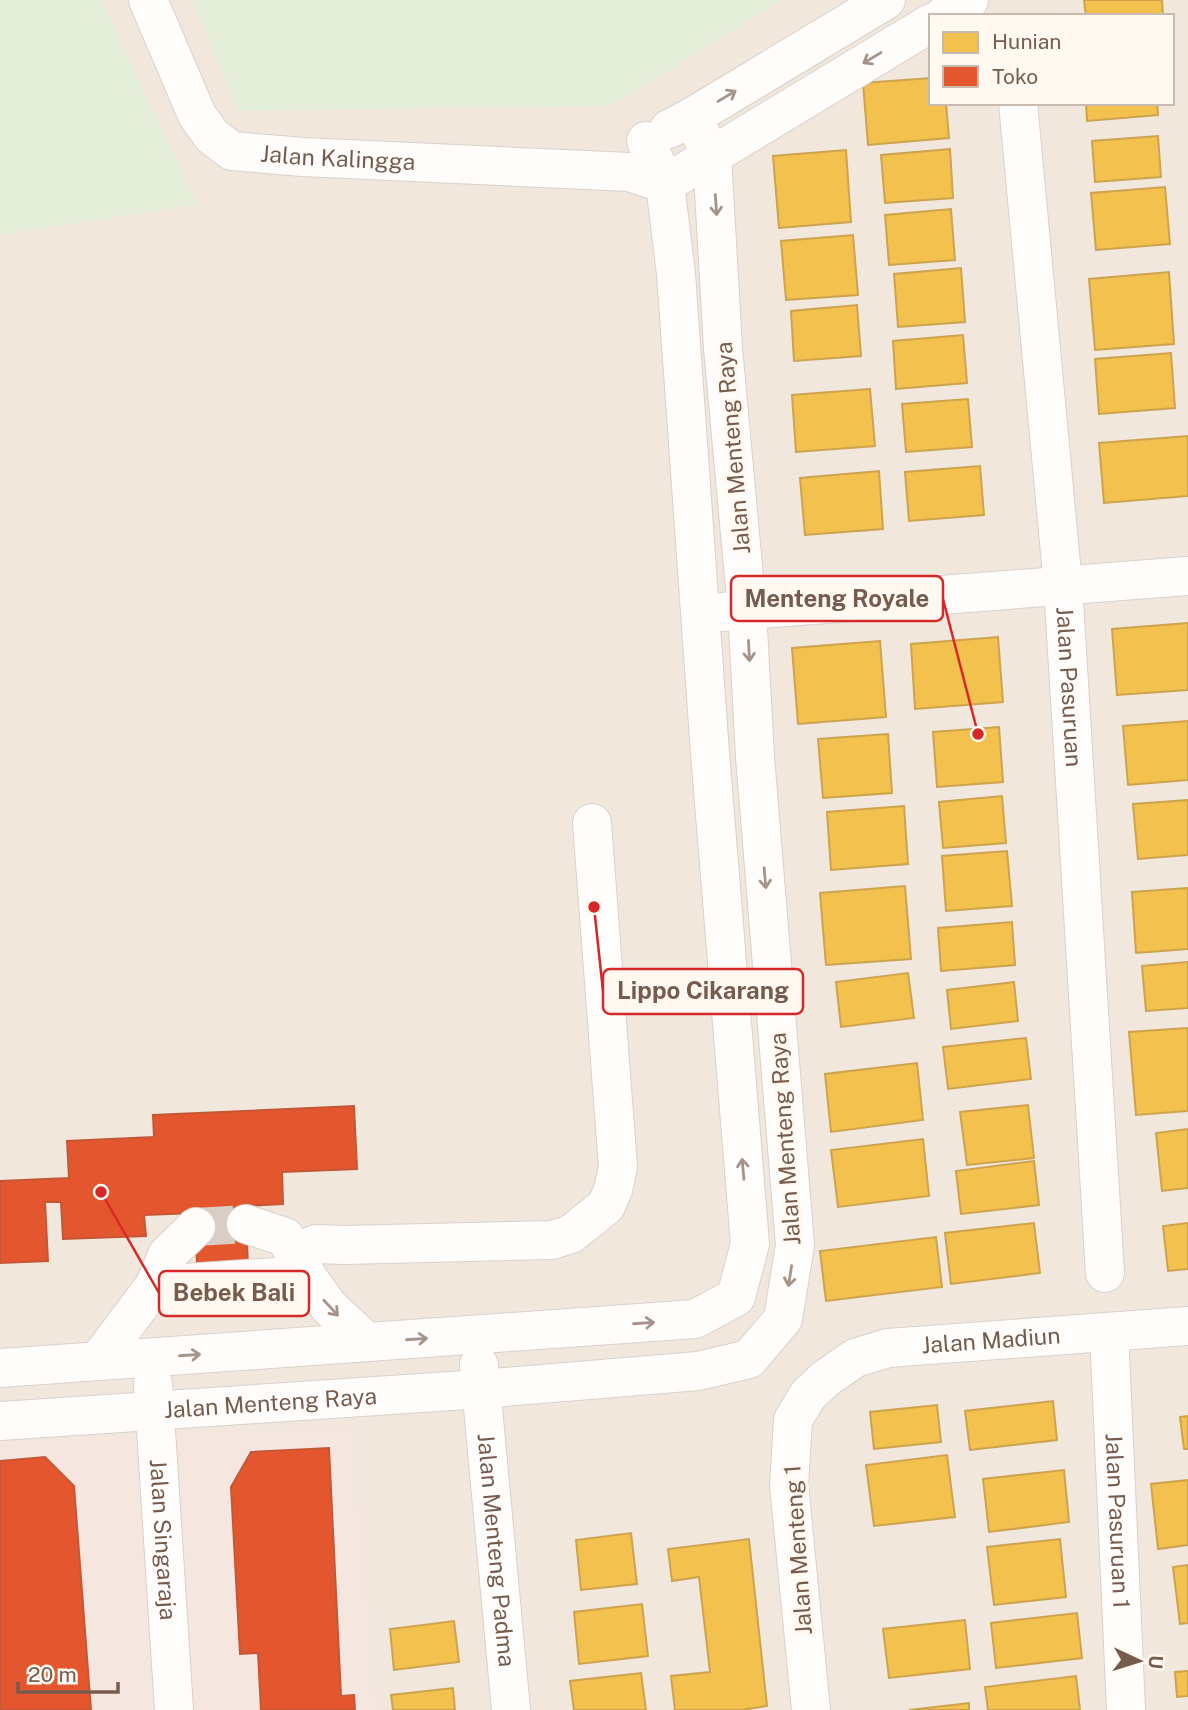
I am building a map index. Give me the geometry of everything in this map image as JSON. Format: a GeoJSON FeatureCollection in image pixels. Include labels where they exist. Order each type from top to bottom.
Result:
{"type":"FeatureCollection","features":[{"type":"Feature","properties":{"kind":"street","name":"Jalan Kalingga"},"geometry":{"type":"LineString","coordinates":[[148,0],[197,115],[212,136],[232,151],[303,157],[632,161]]}},
{"type":"Feature","properties":{"kind":"street"},"geometry":{"type":"LineString","coordinates":[[632,161],[692,117],[886,0]]}},
{"type":"Feature","properties":{"kind":"street"},"geometry":{"type":"LineString","coordinates":[[946,14],[969,0]]}},
{"type":"Feature","properties":{"kind":"street"},"geometry":{"type":"LineString","coordinates":[[665,184],[929,24]]}},
{"type":"Feature","properties":{"kind":"street","name":"Jalan Pasuruan"},"geometry":{"type":"LineString","coordinates":[[1018,105],[1063,585],[1105,1273]]}},
{"type":"Feature","properties":{"kind":"street","name":"Jalan Menteng Raya"},"geometry":{"type":"LineString","coordinates":[[0,1421],[481,1389],[698,1371],[749,1359],[783,1319],[795,1245],[755,757],[747,610],[723,348],[712,156],[692,117]]}},
{"type":"Feature","properties":{"kind":"street","name":"Jalan Menteng Raya"},"geometry":{"type":"LineString","coordinates":[[0,1368],[695,1319],[736,1297],[750,1244],[699,613],[677,274],[665,184],[632,161]]}},
{"type":"Feature","properties":{"kind":"street"},"geometry":{"type":"LineString","coordinates":[[699,613],[1188,576]]}},
{"type":"Feature","properties":{"kind":"street"},"geometry":{"type":"LineString","coordinates":[[155,1285],[300,1264],[316,1244],[552,1240],[571,1234],[606,1206],[614,1190],[618,1167],[592,823]]}},
{"type":"Feature","properties":{"kind":"street"},"geometry":{"type":"LineString","coordinates":[[246,1224],[285,1237],[329,1307],[367,1342]]}},
{"type":"Feature","properties":{"kind":"street"},"geometry":{"type":"LineString","coordinates":[[98,1361],[155,1285],[167,1255],[196,1227]]}},
{"type":"Feature","properties":{"kind":"street","name":"Jalan Madiun"},"geometry":{"type":"LineString","coordinates":[[808,1395],[855,1358],[888,1348],[1188,1326]]}},
{"type":"Feature","properties":{"kind":"street","name":"Jalan Pasuruan 1"},"geometry":{"type":"LineString","coordinates":[[1109,1332],[1126,1710]]}},
{"type":"Feature","properties":{"kind":"street","name":"Jalan Menteng Padma"},"geometry":{"type":"LineString","coordinates":[[476,1335],[511,1710]]}},
{"type":"Feature","properties":{"kind":"street","name":"Jalan Singaraja"},"geometry":{"type":"LineString","coordinates":[[151,1357],[174,1710]]}},
{"type":"Feature","properties":{"kind":"street","name":"Jalan Menteng 1"},"geometry":{"type":"LineString","coordinates":[[808,1395],[793,1420],[789,1485],[811,1710]]}},
{"type":"Feature","properties":{"kind":"shaded area"},"geometry":{"type":"Polygon","coordinates":[[[0,0],[1188,0],[1188,1710],[0,1710],[0,0]]]}},
{"type":"Feature","properties":{"kind":"shaded area"},"geometry":{"type":"Polygon","coordinates":[[[352,1425],[377,1710],[0,1710],[0,1441],[352,1425]]]}},
{"type":"Feature","properties":{"kind":"green space"},"geometry":{"type":"Polygon","coordinates":[[[0,0],[101,0],[197,204],[0,235],[0,0]]]}},
{"type":"Feature","properties":{"kind":"green space"},"geometry":{"type":"Polygon","coordinates":[[[192,0],[782,0],[611,106],[237,111],[192,0]]]}},
{"type":"Feature","properties":{"kind":"building: Hunian"},"geometry":{"type":"Polygon","coordinates":[[[1084,0],[1162,0],[1163,14],[1086,14],[1084,0]]]}},
{"type":"Feature","properties":{"kind":"building: Hunian"},"geometry":{"type":"Polygon","coordinates":[[[929,78],[929,105],[946,105],[949,138],[868,145],[863,83],[929,78]]]}},
{"type":"Feature","properties":{"kind":"building: Hunian"},"geometry":{"type":"Polygon","coordinates":[[[1086,105],[1157,105],[1158,115],[1087,121],[1086,105]]]}},
{"type":"Feature","properties":{"kind":"building: Hunian"},"geometry":{"type":"Polygon","coordinates":[[[1158,136],[1161,177],[1095,182],[1092,141],[1158,136]]]}},
{"type":"Feature","properties":{"kind":"building: Hunian"},"geometry":{"type":"Polygon","coordinates":[[[950,149],[953,198],[885,203],[881,155],[950,149]]]}},
{"type":"Feature","properties":{"kind":"building: Hunian"},"geometry":{"type":"Polygon","coordinates":[[[846,150],[851,222],[779,228],[773,156],[846,150]]]}},
{"type":"Feature","properties":{"kind":"building: Hunian"},"geometry":{"type":"Polygon","coordinates":[[[1165,187],[1170,244],[1096,250],[1091,193],[1165,187]]]}},
{"type":"Feature","properties":{"kind":"building: Hunian"},"geometry":{"type":"Polygon","coordinates":[[[951,209],[955,260],[889,265],[885,215],[951,209]]]}},
{"type":"Feature","properties":{"kind":"building: Hunian"},"geometry":{"type":"Polygon","coordinates":[[[853,235],[858,295],[786,300],[781,241],[853,235]]]}},
{"type":"Feature","properties":{"kind":"building: Hunian"},"geometry":{"type":"Polygon","coordinates":[[[961,268],[965,322],[898,327],[894,274],[961,268]]]}},
{"type":"Feature","properties":{"kind":"building: Hunian"},"geometry":{"type":"Polygon","coordinates":[[[1169,272],[1174,344],[1095,350],[1089,279],[1169,272]]]}},
{"type":"Feature","properties":{"kind":"building: Hunian"},"geometry":{"type":"Polygon","coordinates":[[[857,305],[861,356],[794,361],[791,311],[857,305]]]}},
{"type":"Feature","properties":{"kind":"building: Hunian"},"geometry":{"type":"Polygon","coordinates":[[[963,335],[967,383],[896,389],[893,341],[963,335]]]}},
{"type":"Feature","properties":{"kind":"building: Hunian"},"geometry":{"type":"Polygon","coordinates":[[[1171,353],[1175,408],[1099,414],[1095,359],[1171,353]]]}},
{"type":"Feature","properties":{"kind":"building: Hunian"},"geometry":{"type":"Polygon","coordinates":[[[870,389],[875,446],[796,452],[792,395],[870,389]]]}},
{"type":"Feature","properties":{"kind":"building: Hunian"},"geometry":{"type":"Polygon","coordinates":[[[968,399],[972,447],[906,452],[902,404],[968,399]]]}},
{"type":"Feature","properties":{"kind":"building: Hunian"},"geometry":{"type":"Polygon","coordinates":[[[1188,436],[1188,496],[1104,503],[1099,443],[1188,436]]]}},
{"type":"Feature","properties":{"kind":"building: Hunian"},"geometry":{"type":"Polygon","coordinates":[[[980,466],[984,515],[909,521],[905,472],[980,466]]]}},
{"type":"Feature","properties":{"kind":"building: Hunian"},"geometry":{"type":"Polygon","coordinates":[[[879,471],[883,529],[805,535],[800,478],[879,471]]]}},
{"type":"Feature","properties":{"kind":"building: Hunian"},"geometry":{"type":"Polygon","coordinates":[[[1188,623],[1188,690],[1117,695],[1112,629],[1188,623]]]}},
{"type":"Feature","properties":{"kind":"building: Hunian"},"geometry":{"type":"Polygon","coordinates":[[[998,637],[1003,702],[915,709],[911,644],[998,637]]]}},
{"type":"Feature","properties":{"kind":"building: Hunian"},"geometry":{"type":"Polygon","coordinates":[[[880,641],[886,717],[798,724],[792,648],[880,641]]]}},
{"type":"Feature","properties":{"kind":"building: Hunian"},"geometry":{"type":"Polygon","coordinates":[[[1188,721],[1188,780],[1128,785],[1123,726],[1188,721]]]}},
{"type":"Feature","properties":{"kind":"building: Hunian"},"geometry":{"type":"Polygon","coordinates":[[[999,727],[1003,782],[937,787],[933,732],[999,727]]]}},
{"type":"Feature","properties":{"kind":"building: Hunian"},"geometry":{"type":"Polygon","coordinates":[[[888,734],[892,793],[823,798],[818,739],[888,734]]]}},
{"type":"Feature","properties":{"kind":"building: Hunian"},"geometry":{"type":"Polygon","coordinates":[[[1002,796],[1006,843],[943,848],[939,802],[1002,796]]]}},
{"type":"Feature","properties":{"kind":"building: Hunian"},"geometry":{"type":"Polygon","coordinates":[[[1188,800],[1188,855],[1138,859],[1133,804],[1188,800]]]}},
{"type":"Feature","properties":{"kind":"building: Hunian"},"geometry":{"type":"Polygon","coordinates":[[[904,806],[908,864],[831,870],[827,812],[904,806]]]}},
{"type":"Feature","properties":{"kind":"building: Hunian"},"geometry":{"type":"Polygon","coordinates":[[[1007,851],[1012,906],[946,911],[942,856],[1007,851]]]}},
{"type":"Feature","properties":{"kind":"building: Hunian"},"geometry":{"type":"Polygon","coordinates":[[[905,886],[911,959],[826,965],[820,893],[905,886]]]}},
{"type":"Feature","properties":{"kind":"building: Hunian"},"geometry":{"type":"Polygon","coordinates":[[[1188,888],[1188,949],[1136,953],[1132,892],[1188,888]]]}},
{"type":"Feature","properties":{"kind":"building: Hunian"},"geometry":{"type":"Polygon","coordinates":[[[1012,922],[1015,965],[941,971],[938,928],[1012,922]]]}},
{"type":"Feature","properties":{"kind":"building: Hunian"},"geometry":{"type":"Polygon","coordinates":[[[1188,962],[1188,1008],[1146,1011],[1142,966],[1188,962]]]}},
{"type":"Feature","properties":{"kind":"building: Hunian"},"geometry":{"type":"Polygon","coordinates":[[[908,973],[914,1018],[841,1027],[836,982],[908,973]]]}},
{"type":"Feature","properties":{"kind":"building: Hunian"},"geometry":{"type":"Polygon","coordinates":[[[1014,982],[1018,1021],[951,1029],[947,990],[1014,982]]]}},
{"type":"Feature","properties":{"kind":"building: Hunian"},"geometry":{"type":"Polygon","coordinates":[[[1188,1028],[1188,1111],[1136,1115],[1129,1032],[1188,1028]]]}},
{"type":"Feature","properties":{"kind":"building: Hunian"},"geometry":{"type":"Polygon","coordinates":[[[1026,1038],[1031,1079],[948,1089],[943,1047],[1026,1038]]]}},
{"type":"Feature","properties":{"kind":"building: Hunian"},"geometry":{"type":"Polygon","coordinates":[[[917,1063],[923,1120],[831,1132],[825,1074],[917,1063]]]}},
{"type":"Feature","properties":{"kind":"building: Hunian"},"geometry":{"type":"Polygon","coordinates":[[[1028,1105],[1034,1158],[967,1165],[960,1112],[1028,1105]]]}},
{"type":"Feature","properties":{"kind":"building: Hunian"},"geometry":{"type":"Polygon","coordinates":[[[1188,1129],[1188,1188],[1162,1191],[1156,1133],[1188,1129]]]}},
{"type":"Feature","properties":{"kind":"building: Hunian"},"geometry":{"type":"Polygon","coordinates":[[[923,1139],[929,1196],[838,1207],[831,1150],[923,1139]]]}},
{"type":"Feature","properties":{"kind":"building: Hunian"},"geometry":{"type":"Polygon","coordinates":[[[1034,1161],[1039,1205],[961,1214],[956,1171],[1034,1161]]]}},
{"type":"Feature","properties":{"kind":"building: Hunian"},"geometry":{"type":"Polygon","coordinates":[[[1034,1223],[1040,1273],[951,1284],[945,1233],[1034,1223]]]}},
{"type":"Feature","properties":{"kind":"building: Hunian"},"geometry":{"type":"Polygon","coordinates":[[[1188,1223],[1188,1269],[1168,1271],[1163,1226],[1188,1223]]]}},
{"type":"Feature","properties":{"kind":"building: Hunian"},"geometry":{"type":"Polygon","coordinates":[[[936,1237],[942,1287],[826,1301],[820,1251],[936,1237]]]}},
{"type":"Feature","properties":{"kind":"building: Hunian"},"geometry":{"type":"Polygon","coordinates":[[[1053,1401],[1057,1440],[970,1450],[965,1411],[1053,1401]]]}},
{"type":"Feature","properties":{"kind":"building: Hunian"},"geometry":{"type":"Polygon","coordinates":[[[937,1405],[941,1442],[874,1449],[870,1412],[937,1405]]]}},
{"type":"Feature","properties":{"kind":"building: Hunian"},"geometry":{"type":"Polygon","coordinates":[[[1188,1416],[1188,1449],[1184,1449],[1180,1417],[1188,1416]]]}},
{"type":"Feature","properties":{"kind":"building: Hunian"},"geometry":{"type":"Polygon","coordinates":[[[947,1455],[955,1517],[874,1526],[866,1465],[947,1455]]]}},
{"type":"Feature","properties":{"kind":"building: Hunian"},"geometry":{"type":"Polygon","coordinates":[[[1064,1470],[1069,1522],[989,1532],[983,1479],[1064,1470]]]}},
{"type":"Feature","properties":{"kind":"building: Hunian"},"geometry":{"type":"Polygon","coordinates":[[[1188,1480],[1188,1545],[1158,1549],[1151,1484],[1188,1480]]]}},
{"type":"Feature","properties":{"kind":"building: Hunian"},"geometry":{"type":"Polygon","coordinates":[[[631,1533],[637,1584],[581,1590],[576,1540],[631,1533]]]}},
{"type":"Feature","properties":{"kind":"building: Hunian"},"geometry":{"type":"Polygon","coordinates":[[[749,1539],[767,1706],[741,1710],[675,1710],[671,1676],[710,1672],[699,1577],[672,1581],[668,1549],[749,1539]]]}},
{"type":"Feature","properties":{"kind":"building: Hunian"},"geometry":{"type":"Polygon","coordinates":[[[1060,1539],[1066,1597],[994,1605],[987,1547],[1060,1539]]]}},
{"type":"Feature","properties":{"kind":"building: Hunian"},"geometry":{"type":"Polygon","coordinates":[[[1188,1565],[1188,1623],[1180,1624],[1173,1567],[1188,1565]]]}},
{"type":"Feature","properties":{"kind":"building: Hunian"},"geometry":{"type":"Polygon","coordinates":[[[642,1604],[648,1656],[579,1664],[574,1612],[642,1604]]]}},
{"type":"Feature","properties":{"kind":"building: Hunian"},"geometry":{"type":"Polygon","coordinates":[[[1077,1613],[1082,1658],[996,1668],[991,1623],[1077,1613]]]}},
{"type":"Feature","properties":{"kind":"building: Hunian"},"geometry":{"type":"Polygon","coordinates":[[[965,1620],[970,1669],[889,1678],[883,1629],[965,1620]]]}},
{"type":"Feature","properties":{"kind":"building: Hunian"},"geometry":{"type":"Polygon","coordinates":[[[454,1621],[459,1662],[394,1670],[390,1629],[454,1621]]]}},
{"type":"Feature","properties":{"kind":"building: Hunian"},"geometry":{"type":"Polygon","coordinates":[[[1188,1671],[1188,1696],[1177,1697],[1175,1672],[1188,1671]]]}},
{"type":"Feature","properties":{"kind":"building: Hunian"},"geometry":{"type":"Polygon","coordinates":[[[641,1673],[646,1710],[574,1710],[570,1681],[641,1673]]]}},
{"type":"Feature","properties":{"kind":"building: Hunian"},"geometry":{"type":"Polygon","coordinates":[[[1076,1676],[1080,1710],[988,1710],[985,1687],[1076,1676]]]}},
{"type":"Feature","properties":{"kind":"building: Hunian"},"geometry":{"type":"Polygon","coordinates":[[[453,1688],[455,1710],[393,1710],[391,1695],[453,1688]]]}},
{"type":"Feature","properties":{"kind":"building: Hunian"},"geometry":{"type":"Polygon","coordinates":[[[969,1703],[969,1710],[909,1710],[969,1703]]]}},
{"type":"Feature","properties":{"kind":"building: Toko"},"geometry":{"type":"Polygon","coordinates":[[[354,1106],[357,1169],[282,1172],[283,1204],[245,1206],[248,1264],[197,1266],[195,1213],[144,1215],[146,1236],[63,1239],[61,1202],[45,1202],[48,1261],[0,1263],[0,1181],[69,1178],[67,1141],[154,1137],[153,1115],[354,1106]]]}},
{"type":"Feature","properties":{"kind":"building: Toko"},"geometry":{"type":"Polygon","coordinates":[[[329,1448],[341,1696],[354,1695],[355,1710],[261,1710],[258,1653],[240,1654],[231,1487],[251,1452],[329,1448]]]}},
{"type":"Feature","properties":{"kind":"building: Toko"},"geometry":{"type":"Polygon","coordinates":[[[45,1457],[74,1486],[91,1710],[0,1710],[0,1461],[45,1457]]]}},
{"type":"Feature","properties":{"kind":"tunnel"},"geometry":{"type":"LineString","coordinates":[[196,1227],[246,1224]]}},
{"type":"Feature","properties":{"kind":"place","name":"Menteng Royale"},"geometry":{"type":"Point","coordinates":[978,734]}},
{"type":"Feature","properties":{"kind":"place","name":"Lippo Cikarang"},"geometry":{"type":"Point","coordinates":[594,907]}},
{"type":"Feature","properties":{"kind":"place","name":"Bebek Bali"},"geometry":{"type":"Point","coordinates":[101,1192]}}]}
